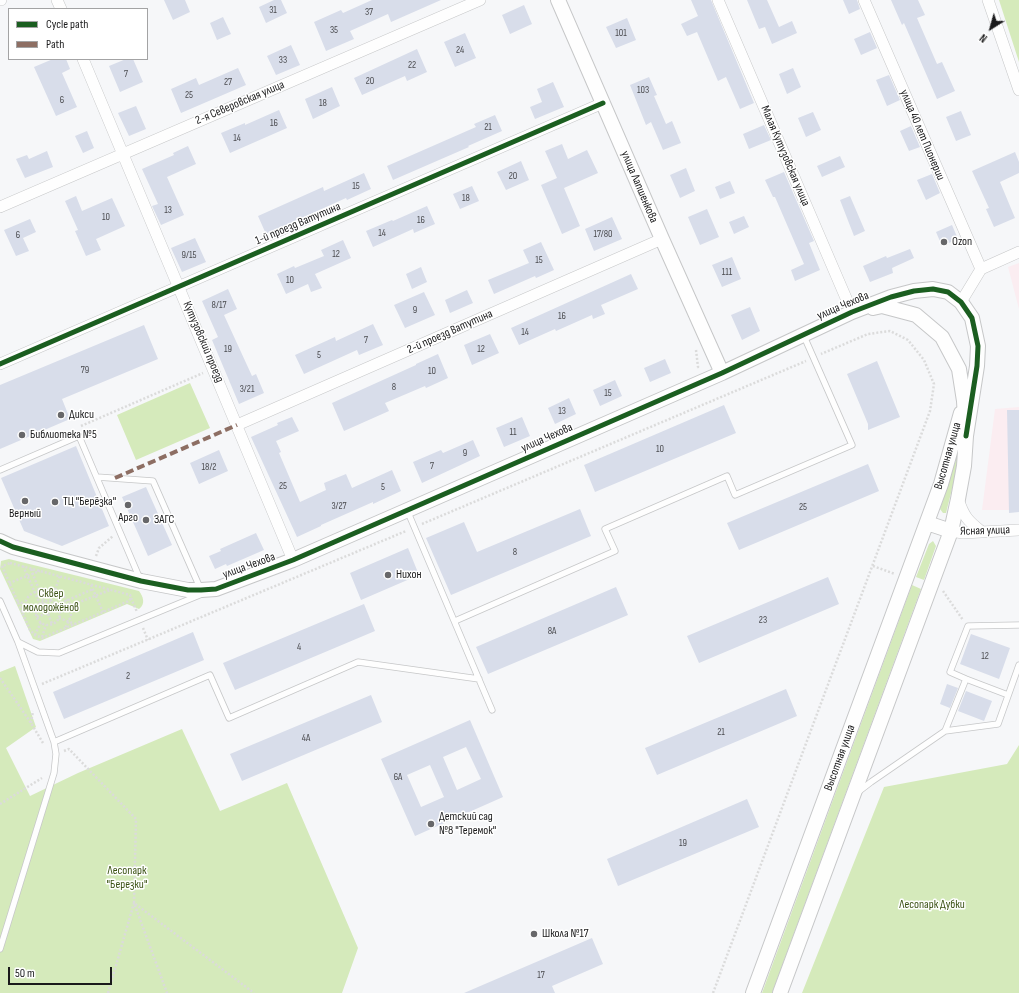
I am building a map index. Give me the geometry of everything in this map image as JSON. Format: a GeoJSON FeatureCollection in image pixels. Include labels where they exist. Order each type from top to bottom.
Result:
{"type":"FeatureCollection","features":[{"type":"Feature","properties":{"kind":"street","name":"2-я Северовская улица"},"geometry":{"type":"LineString","coordinates":[[0,207],[480,0]]}},
{"type":"Feature","properties":{"kind":"street","name":"улица Лапшенкова"},"geometry":{"type":"LineString","coordinates":[[558,0],[722,373]]}},
{"type":"Feature","properties":{"kind":"street","name":"Малая Кутузовская улица"},"geometry":{"type":"LineString","coordinates":[[718,0],[852,312]]}},
{"type":"Feature","properties":{"kind":"street","name":"улица 40 лет Пионерии"},"geometry":{"type":"LineString","coordinates":[[864,0],[981,269]]}},
{"type":"Feature","properties":{"kind":"street"},"geometry":{"type":"LineString","coordinates":[[988,0],[1019,90]]}},
{"type":"Feature","properties":{"kind":"street","name":"Кутузовский проезд"},"geometry":{"type":"LineString","coordinates":[[83,60],[294,560]]}},
{"type":"Feature","properties":{"kind":"street","name":"1-й проезд Ватутина"},"geometry":{"type":"LineString","coordinates":[[0,364],[603,103]]}},
{"type":"Feature","properties":{"kind":"street","name":"2-й проезд Ватутина"},"geometry":{"type":"LineString","coordinates":[[237,426],[662,239]]}},
{"type":"Feature","properties":{"kind":"street"},"geometry":{"type":"LineString","coordinates":[[962,302],[981,269],[1019,252]]}},
{"type":"Feature","properties":{"kind":"street","name":"улица Чехова"},"geometry":{"type":"LineString","coordinates":[[0,541],[13,547],[141,581],[188,590],[216,589],[294,560],[722,373],[852,312],[891,297],[914,291],[933,289],[948,292],[962,302],[972,318],[978,346],[978,366],[966,436]]}},
{"type":"Feature","properties":{"kind":"street","name":"улица Чехова"},"geometry":{"type":"LineString","coordinates":[[852,312],[882,306],[916,315],[942,337],[958,369],[964,400]]}},
{"type":"Feature","properties":{"kind":"street","name":"Высотная улица"},"geometry":{"type":"LineString","coordinates":[[780,993],[951,532],[964,466],[966,436],[964,400]]}},
{"type":"Feature","properties":{"kind":"street","name":"Высотная улица"},"geometry":{"type":"LineString","coordinates":[[753,993],[927,523],[943,478],[964,400]]}},
{"type":"Feature","properties":{"kind":"street"},"geometry":{"type":"LineString","coordinates":[[958,499],[962,512],[970,522],[982,532]]}},
{"type":"Feature","properties":{"kind":"street"},"geometry":{"type":"LineString","coordinates":[[927,523],[951,532]]}},
{"type":"Feature","properties":{"kind":"street","name":"Ясная улица"},"geometry":{"type":"LineString","coordinates":[[951,532],[963,533],[1019,530]]}},
{"type":"Feature","properties":{"kind":"lane"},"geometry":{"type":"LineString","coordinates":[[454,621],[615,551],[605,529],[726,476],[735,495],[852,445],[803,334]]}},
{"type":"Feature","properties":{"kind":"lane"},"geometry":{"type":"LineString","coordinates":[[0,470],[79,436],[141,581]]}},
{"type":"Feature","properties":{"kind":"lane"},"geometry":{"type":"LineString","coordinates":[[97,477],[153,481],[201,590]]}},
{"type":"Feature","properties":{"kind":"lane"},"geometry":{"type":"LineString","coordinates":[[407,510],[492,710]]}},
{"type":"Feature","properties":{"kind":"lane"},"geometry":{"type":"LineString","coordinates":[[18,642],[38,652],[59,653],[216,589]]}},
{"type":"Feature","properties":{"kind":"lane"},"geometry":{"type":"LineString","coordinates":[[0,601],[18,642],[54,742],[56,754],[54,773],[0,949]]}},
{"type":"Feature","properties":{"kind":"lane"},"geometry":{"type":"LineString","coordinates":[[1008,694],[950,672],[968,626],[1019,624]]}},
{"type":"Feature","properties":{"kind":"lane"},"geometry":{"type":"LineString","coordinates":[[54,742],[210,675],[229,718],[358,662],[479,679]]}},
{"type":"Feature","properties":{"kind":"lane"},"geometry":{"type":"LineString","coordinates":[[853,796],[945,731],[998,724],[1019,664]]}},
{"type":"Feature","properties":{"kind":"lane"},"geometry":{"type":"LineString","coordinates":[[945,731],[966,678]]}},
{"type":"Feature","properties":{"kind":"path"},"geometry":{"type":"LineString","coordinates":[[31,722],[37,687],[868,334],[890,331],[908,340],[924,360],[934,384],[930,411],[713,993]]}},
{"type":"Feature","properties":{"kind":"path"},"geometry":{"type":"LineString","coordinates":[[692,372],[698,367],[695,345]]}},
{"type":"Feature","properties":{"kind":"path"},"geometry":{"type":"LineString","coordinates":[[78,428],[213,368]]}},
{"type":"Feature","properties":{"kind":"path"},"geometry":{"type":"LineString","coordinates":[[10,563],[31,568],[130,595],[131,598],[129,601],[42,638],[35,635],[30,630],[2,566],[10,563]]}},
{"type":"Feature","properties":{"kind":"path"},"geometry":{"type":"LineString","coordinates":[[23,566],[40,604]]}},
{"type":"Feature","properties":{"kind":"path"},"geometry":{"type":"LineString","coordinates":[[31,568],[52,624]]}},
{"type":"Feature","properties":{"kind":"path"},"geometry":{"type":"LineString","coordinates":[[9,583],[40,571]]}},
{"type":"Feature","properties":{"kind":"path"},"geometry":{"type":"LineString","coordinates":[[52,602],[60,576]]}},
{"type":"Feature","properties":{"kind":"path"},"geometry":{"type":"LineString","coordinates":[[91,584],[103,612]]}},
{"type":"Feature","properties":{"kind":"path"},"geometry":{"type":"LineString","coordinates":[[22,613],[29,596],[35,592],[39,590],[49,590],[55,592],[62,595],[70,606],[71,614],[65,628]]}},
{"type":"Feature","properties":{"kind":"path"},"geometry":{"type":"LineString","coordinates":[[58,608],[67,601],[93,590]]}},
{"type":"Feature","properties":{"kind":"path"},"geometry":{"type":"LineString","coordinates":[[37,617],[58,608],[70,606],[111,590]]}},
{"type":"Feature","properties":{"kind":"path"},"geometry":{"type":"LineString","coordinates":[[942,591],[968,626]]}},
{"type":"Feature","properties":{"kind":"path"},"geometry":{"type":"LineString","coordinates":[[17,601],[37,609]]}},
{"type":"Feature","properties":{"kind":"path"},"geometry":{"type":"LineString","coordinates":[[44,602],[52,602],[58,608],[59,618],[52,624],[46,625],[40,622],[37,617],[37,609],[40,604],[44,602]]}},
{"type":"Feature","properties":{"kind":"path"},"geometry":{"type":"LineString","coordinates":[[59,618],[75,624]]}},
{"type":"Feature","properties":{"kind":"path"},"geometry":{"type":"LineString","coordinates":[[35,635],[40,622]]}},
{"type":"Feature","properties":{"kind":"path"},"geometry":{"type":"LineString","coordinates":[[42,638],[46,625]]}},
{"type":"Feature","properties":{"kind":"path"},"geometry":{"type":"LineString","coordinates":[[0,678],[31,722],[50,756],[69,749],[136,819],[134,903],[108,993]]}},
{"type":"Feature","properties":{"kind":"path"},"geometry":{"type":"LineString","coordinates":[[0,804],[43,778]]}},
{"type":"Feature","properties":{"kind":"path"},"geometry":{"type":"LineString","coordinates":[[134,903],[166,993]]}},
{"type":"Feature","properties":{"kind":"path"},"geometry":{"type":"LineString","coordinates":[[134,903],[254,993]]}},
{"type":"Feature","properties":{"kind":"shaded area"},"geometry":{"type":"Polygon","coordinates":[[[1019,263],[1019,309],[1008,267],[1019,263]]]}},
{"type":"Feature","properties":{"kind":"shaded area"},"geometry":{"type":"Polygon","coordinates":[[[1019,407],[1019,510],[982,510],[995,409],[1019,407]]]}},
{"type":"Feature","properties":{"kind":"green space"},"geometry":{"type":"Polygon","coordinates":[[[999,0],[1019,0],[1019,62],[999,0]]]}},
{"type":"Feature","properties":{"kind":"green space"},"geometry":{"type":"Polygon","coordinates":[[[190,383],[210,428],[136,460],[117,415],[190,383]]]}},
{"type":"Feature","properties":{"kind":"green space"},"geometry":{"type":"Polygon","coordinates":[[[959,450],[954,481],[946,513],[943,513],[940,509],[959,450]]]}},
{"type":"Feature","properties":{"kind":"green space"},"geometry":{"type":"Polygon","coordinates":[[[933,541],[936,546],[924,580],[916,577],[929,544],[933,541]]]}},
{"type":"Feature","properties":{"kind":"green space","name":"Сквер молодожёнов"},"geometry":{"type":"Polygon","coordinates":[[[9,559],[139,591],[143,598],[143,605],[139,609],[127,604],[40,641],[33,639],[0,569],[1,561],[9,559]]]}},
{"type":"Feature","properties":{"kind":"green space"},"geometry":{"type":"Polygon","coordinates":[[[912,585],[921,589],[772,993],[762,993],[912,585]]]}},
{"type":"Feature","properties":{"kind":"green space","name":"Лесопарк \"Березки\""},"geometry":{"type":"Polygon","coordinates":[[[15,666],[36,727],[6,748],[30,796],[78,773],[182,729],[220,811],[287,783],[358,948],[342,993],[0,993],[0,672],[15,666]]]}},
{"type":"Feature","properties":{"kind":"green space","name":"Лесопарк Дубки"},"geometry":{"type":"Polygon","coordinates":[[[1019,745],[1019,993],[802,993],[884,787],[1007,764],[1019,745]]]}},
{"type":"Feature","properties":{"kind":"building"},"geometry":{"type":"Polygon","coordinates":[[[164,0],[185,0],[190,12],[173,20],[164,0]]]}},
{"type":"Feature","properties":{"kind":"building"},"geometry":{"type":"Polygon","coordinates":[[[274,0],[281,0],[287,13],[266,23],[259,7],[274,0]]]}},
{"type":"Feature","properties":{"kind":"building"},"geometry":{"type":"Polygon","coordinates":[[[372,0],[441,0],[391,22],[388,14],[350,31],[354,39],[326,51],[314,22],[341,10],[343,13],[372,0]]]}},
{"type":"Feature","properties":{"kind":"building"},"geometry":{"type":"Polygon","coordinates":[[[691,0],[711,0],[754,103],[740,109],[726,77],[718,81],[697,32],[687,36],[681,24],[698,16],[691,0]]]}},
{"type":"Feature","properties":{"kind":"building"},"geometry":{"type":"Polygon","coordinates":[[[747,0],[767,0],[779,27],[792,21],[797,33],[772,44],[765,27],[759,29],[747,0]]]}},
{"type":"Feature","properties":{"kind":"building"},"geometry":{"type":"Polygon","coordinates":[[[843,0],[857,0],[860,9],[849,14],[843,0]]]}},
{"type":"Feature","properties":{"kind":"building"},"geometry":{"type":"Polygon","coordinates":[[[891,0],[918,0],[925,15],[917,18],[937,64],[942,62],[955,91],[937,99],[904,23],[902,25],[891,0]]]}},
{"type":"Feature","properties":{"kind":"building"},"geometry":{"type":"Polygon","coordinates":[[[524,5],[532,24],[510,34],[502,15],[524,5]]]}},
{"type":"Feature","properties":{"kind":"building"},"geometry":{"type":"Polygon","coordinates":[[[223,17],[231,34],[217,40],[210,23],[223,17]]]}},
{"type":"Feature","properties":{"kind":"building"},"geometry":{"type":"Polygon","coordinates":[[[627,18],[636,40],[616,48],[606,27],[627,18]]]}},
{"type":"Feature","properties":{"kind":"building"},"geometry":{"type":"Polygon","coordinates":[[[870,32],[877,48],[861,55],[854,39],[870,32]]]}},
{"type":"Feature","properties":{"kind":"building"},"geometry":{"type":"Polygon","coordinates":[[[465,33],[476,58],[455,67],[444,42],[465,33]]]}},
{"type":"Feature","properties":{"kind":"building"},"geometry":{"type":"Polygon","coordinates":[[[291,45],[300,65],[276,75],[267,56],[291,45]]]}},
{"type":"Feature","properties":{"kind":"building"},"geometry":{"type":"Polygon","coordinates":[[[417,49],[427,72],[407,81],[405,76],[362,95],[354,78],[417,49]]]}},
{"type":"Feature","properties":{"kind":"building"},"geometry":{"type":"Polygon","coordinates":[[[51,60],[66,60],[70,69],[62,73],[77,107],[56,116],[34,67],[51,60]]]}},
{"type":"Feature","properties":{"kind":"building"},"geometry":{"type":"Polygon","coordinates":[[[124,60],[133,60],[143,82],[120,92],[109,66],[124,60]]]}},
{"type":"Feature","properties":{"kind":"building"},"geometry":{"type":"Polygon","coordinates":[[[238,68],[246,85],[181,113],[171,89],[196,78],[199,85],[238,68]]]}},
{"type":"Feature","properties":{"kind":"building"},"geometry":{"type":"Polygon","coordinates":[[[793,68],[801,87],[787,94],[779,74],[793,68]]]}},
{"type":"Feature","properties":{"kind":"building"},"geometry":{"type":"Polygon","coordinates":[[[889,75],[900,100],[887,106],[876,80],[889,75]]]}},
{"type":"Feature","properties":{"kind":"building"},"geometry":{"type":"Polygon","coordinates":[[[649,77],[657,95],[654,96],[666,124],[672,121],[681,143],[663,150],[651,122],[646,125],[630,85],[649,77]]]}},
{"type":"Feature","properties":{"kind":"building"},"geometry":{"type":"Polygon","coordinates":[[[553,82],[564,107],[535,119],[530,107],[542,102],[537,89],[553,82]]]}},
{"type":"Feature","properties":{"kind":"building"},"geometry":{"type":"Polygon","coordinates":[[[332,87],[340,106],[313,119],[305,99],[332,87]]]}},
{"type":"Feature","properties":{"kind":"building"},"geometry":{"type":"Polygon","coordinates":[[[136,106],[146,129],[129,136],[118,113],[136,106]]]}},
{"type":"Feature","properties":{"kind":"building"},"geometry":{"type":"Polygon","coordinates":[[[279,110],[287,128],[230,153],[221,133],[245,123],[245,125],[279,110]]]}},
{"type":"Feature","properties":{"kind":"building"},"geometry":{"type":"Polygon","coordinates":[[[961,111],[971,135],[956,141],[946,117],[961,111]]]}},
{"type":"Feature","properties":{"kind":"building"},"geometry":{"type":"Polygon","coordinates":[[[813,112],[821,130],[806,137],[798,118],[813,112]]]}},
{"type":"Feature","properties":{"kind":"building"},"geometry":{"type":"Polygon","coordinates":[[[495,115],[502,131],[393,180],[387,166],[476,127],[474,124],[495,115]]]}},
{"type":"Feature","properties":{"kind":"building"},"geometry":{"type":"Polygon","coordinates":[[[764,125],[771,140],[749,149],[743,134],[764,125]]]}},
{"type":"Feature","properties":{"kind":"building"},"geometry":{"type":"Polygon","coordinates":[[[911,126],[920,147],[909,151],[900,131],[911,126]]]}},
{"type":"Feature","properties":{"kind":"building"},"geometry":{"type":"Polygon","coordinates":[[[87,131],[94,148],[83,153],[75,136],[87,131]]]}},
{"type":"Feature","properties":{"kind":"building"},"geometry":{"type":"Polygon","coordinates":[[[562,144],[568,159],[587,150],[598,173],[564,188],[580,226],[562,234],[541,185],[557,178],[545,151],[562,144]]]}},
{"type":"Feature","properties":{"kind":"building"},"geometry":{"type":"Polygon","coordinates":[[[188,146],[196,164],[167,177],[184,215],[161,225],[152,206],[158,204],[142,169],[174,155],[173,153],[188,146]]]}},
{"type":"Feature","properties":{"kind":"building"},"geometry":{"type":"Polygon","coordinates":[[[47,151],[53,167],[25,178],[16,159],[27,155],[29,159],[47,151]]]}},
{"type":"Feature","properties":{"kind":"building"},"geometry":{"type":"Polygon","coordinates":[[[1015,152],[1019,162],[1019,173],[1000,182],[1015,218],[994,227],[986,209],[989,208],[972,171],[1015,152]]]}},
{"type":"Feature","properties":{"kind":"building"},"geometry":{"type":"Polygon","coordinates":[[[840,156],[845,167],[822,177],[817,166],[840,156]]]}},
{"type":"Feature","properties":{"kind":"building"},"geometry":{"type":"Polygon","coordinates":[[[521,161],[529,180],[506,190],[497,172],[521,161]]]}},
{"type":"Feature","properties":{"kind":"building"},"geometry":{"type":"Polygon","coordinates":[[[686,168],[695,191],[680,198],[670,175],[686,168]]]}},
{"type":"Feature","properties":{"kind":"building"},"geometry":{"type":"Polygon","coordinates":[[[784,172],[814,241],[809,243],[820,270],[795,281],[791,270],[804,264],[775,197],[773,197],[765,180],[784,172]]]}},
{"type":"Feature","properties":{"kind":"building"},"geometry":{"type":"Polygon","coordinates":[[[364,173],[371,189],[347,200],[346,198],[266,234],[258,216],[323,187],[324,191],[364,173]]]}},
{"type":"Feature","properties":{"kind":"building"},"geometry":{"type":"Polygon","coordinates":[[[932,174],[940,193],[926,200],[917,180],[932,174]]]}},
{"type":"Feature","properties":{"kind":"building"},"geometry":{"type":"Polygon","coordinates":[[[730,181],[735,193],[720,199],[715,187],[730,181]]]}},
{"type":"Feature","properties":{"kind":"building"},"geometry":{"type":"Polygon","coordinates":[[[472,186],[479,201],[460,209],[453,194],[472,186]]]}},
{"type":"Feature","properties":{"kind":"building"},"geometry":{"type":"Polygon","coordinates":[[[76,196],[82,211],[112,198],[125,226],[96,239],[101,250],[86,256],[75,231],[78,230],[65,201],[76,196]]]}},
{"type":"Feature","properties":{"kind":"building"},"geometry":{"type":"Polygon","coordinates":[[[850,196],[865,231],[854,236],[840,200],[850,196]]]}},
{"type":"Feature","properties":{"kind":"building"},"geometry":{"type":"Polygon","coordinates":[[[427,206],[435,224],[414,233],[413,229],[373,247],[366,231],[427,206]]]}},
{"type":"Feature","properties":{"kind":"building"},"geometry":{"type":"Polygon","coordinates":[[[707,209],[719,237],[700,245],[688,217],[707,209]]]}},
{"type":"Feature","properties":{"kind":"building"},"geometry":{"type":"Polygon","coordinates":[[[744,216],[749,227],[734,234],[729,222],[744,216]]]}},
{"type":"Feature","properties":{"kind":"building"},"geometry":{"type":"Polygon","coordinates":[[[612,217],[622,239],[594,251],[585,229],[612,217]]]}},
{"type":"Feature","properties":{"kind":"building"},"geometry":{"type":"Polygon","coordinates":[[[30,219],[36,232],[23,238],[29,251],[16,256],[4,230],[30,219]]]}},
{"type":"Feature","properties":{"kind":"building"},"geometry":{"type":"Polygon","coordinates":[[[952,225],[958,239],[942,246],[936,232],[952,225]]]}},
{"type":"Feature","properties":{"kind":"building"},"geometry":{"type":"Polygon","coordinates":[[[195,238],[206,262],[182,272],[171,248],[195,238]]]}},
{"type":"Feature","properties":{"kind":"building"},"geometry":{"type":"Polygon","coordinates":[[[343,240],[351,258],[315,274],[322,288],[311,292],[308,284],[286,294],[277,274],[294,266],[295,268],[324,256],[321,250],[343,240]]]}},
{"type":"Feature","properties":{"kind":"building"},"geometry":{"type":"Polygon","coordinates":[[[541,242],[554,270],[536,278],[535,276],[494,294],[488,280],[529,263],[523,250],[541,242]]]}},
{"type":"Feature","properties":{"kind":"building"},"geometry":{"type":"Polygon","coordinates":[[[910,249],[914,258],[892,268],[893,273],[870,282],[863,266],[886,256],[887,258],[910,249]]]}},
{"type":"Feature","properties":{"kind":"building"},"geometry":{"type":"Polygon","coordinates":[[[732,257],[741,279],[722,287],[712,265],[732,257]]]}},
{"type":"Feature","properties":{"kind":"building"},"geometry":{"type":"Polygon","coordinates":[[[421,267],[427,282],[412,289],[406,274],[421,267]]]}},
{"type":"Feature","properties":{"kind":"building"},"geometry":{"type":"Polygon","coordinates":[[[631,274],[638,289],[601,305],[605,314],[593,319],[592,315],[519,345],[511,328],[631,274]]]}},
{"type":"Feature","properties":{"kind":"building"},"geometry":{"type":"Polygon","coordinates":[[[228,289],[237,309],[224,315],[252,376],[256,374],[264,393],[239,404],[212,340],[218,337],[202,301],[228,289]]]}},
{"type":"Feature","properties":{"kind":"building"},"geometry":{"type":"Polygon","coordinates":[[[467,290],[473,303],[450,313],[445,300],[467,290]]]}},
{"type":"Feature","properties":{"kind":"building"},"geometry":{"type":"Polygon","coordinates":[[[424,292],[435,315],[405,328],[394,305],[424,292]]]}},
{"type":"Feature","properties":{"kind":"building"},"geometry":{"type":"Polygon","coordinates":[[[750,307],[760,331],[742,340],[731,315],[750,307]]]}},
{"type":"Feature","properties":{"kind":"building"},"geometry":{"type":"Polygon","coordinates":[[[373,324],[383,345],[359,355],[357,350],[304,374],[295,355],[335,337],[336,341],[373,324]]]}},
{"type":"Feature","properties":{"kind":"building"},"geometry":{"type":"Polygon","coordinates":[[[144,325],[158,359],[62,399],[70,419],[0,449],[0,385],[144,325]]]}},
{"type":"Feature","properties":{"kind":"building"},"geometry":{"type":"Polygon","coordinates":[[[490,334],[499,353],[472,365],[464,345],[490,334]]]}},
{"type":"Feature","properties":{"kind":"building"},"geometry":{"type":"Polygon","coordinates":[[[438,354],[448,378],[385,403],[389,411],[344,431],[332,403],[438,354]]]}},
{"type":"Feature","properties":{"kind":"building"},"geometry":{"type":"Polygon","coordinates":[[[665,359],[671,373],[650,382],[644,368],[665,359]]]}},
{"type":"Feature","properties":{"kind":"building"},"geometry":{"type":"Polygon","coordinates":[[[877,361],[900,417],[868,430],[868,424],[847,374],[877,361]]]}},
{"type":"Feature","properties":{"kind":"building"},"geometry":{"type":"Polygon","coordinates":[[[615,380],[622,396],[600,406],[593,390],[615,380]]]}},
{"type":"Feature","properties":{"kind":"building"},"geometry":{"type":"Polygon","coordinates":[[[569,398],[576,414],[555,424],[548,408],[569,398]]]}},
{"type":"Feature","properties":{"kind":"building"},"geometry":{"type":"Polygon","coordinates":[[[724,405],[736,433],[595,492],[584,465],[724,405]]]}},
{"type":"Feature","properties":{"kind":"building"},"geometry":{"type":"Polygon","coordinates":[[[1007,410],[1019,410],[1019,512],[1009,513],[1007,410]]]}},
{"type":"Feature","properties":{"kind":"building"},"geometry":{"type":"Polygon","coordinates":[[[292,417],[299,431],[276,441],[281,452],[279,453],[300,502],[326,490],[324,483],[346,474],[352,488],[392,470],[401,491],[321,525],[297,537],[251,437],[292,417]]]}},
{"type":"Feature","properties":{"kind":"building"},"geometry":{"type":"Polygon","coordinates":[[[522,417],[530,436],[504,447],[496,428],[522,417]]]}},
{"type":"Feature","properties":{"kind":"building"},"geometry":{"type":"Polygon","coordinates":[[[473,440],[480,456],[422,483],[413,462],[441,450],[443,453],[473,440]]]}},
{"type":"Feature","properties":{"kind":"building","name":"ТЦ \"Берёзка\""},"geometry":{"type":"Polygon","coordinates":[[[76,446],[109,526],[62,546],[24,531],[1,478],[76,446]]]}},
{"type":"Feature","properties":{"kind":"building"},"geometry":{"type":"Polygon","coordinates":[[[219,450],[228,471],[199,484],[190,463],[219,450]]]}},
{"type":"Feature","properties":{"kind":"building"},"geometry":{"type":"Polygon","coordinates":[[[868,464],[879,491],[739,550],[727,523],[868,464]]]}},
{"type":"Feature","properties":{"kind":"building","name":"ЗАГС"},"geometry":{"type":"Polygon","coordinates":[[[146,487],[172,545],[148,556],[122,497],[146,487]]]}},
{"type":"Feature","properties":{"kind":"building"},"geometry":{"type":"Polygon","coordinates":[[[580,509],[591,536],[451,595],[426,538],[464,522],[477,552],[580,509]]]}},
{"type":"Feature","properties":{"kind":"building"},"geometry":{"type":"Polygon","coordinates":[[[256,533],[264,550],[227,566],[226,564],[215,569],[209,556],[221,551],[220,549],[256,533]]]}},
{"type":"Feature","properties":{"kind":"building"},"geometry":{"type":"Polygon","coordinates":[[[408,548],[419,575],[361,600],[350,573],[408,548]]]}},
{"type":"Feature","properties":{"kind":"building"},"geometry":{"type":"Polygon","coordinates":[[[828,577],[839,604],[699,663],[687,636],[828,577]]]}},
{"type":"Feature","properties":{"kind":"building"},"geometry":{"type":"Polygon","coordinates":[[[616,587],[628,615],[488,674],[476,647],[616,587]]]}},
{"type":"Feature","properties":{"kind":"building"},"geometry":{"type":"Polygon","coordinates":[[[364,604],[375,631],[235,690],[223,663],[364,604]]]}},
{"type":"Feature","properties":{"kind":"building"},"geometry":{"type":"Polygon","coordinates":[[[193,632],[204,660],[64,719],[53,692],[193,632]]]}},
{"type":"Feature","properties":{"kind":"building"},"geometry":{"type":"Polygon","coordinates":[[[971,634],[1010,648],[999,679],[960,664],[971,634]]]}},
{"type":"Feature","properties":{"kind":"building"},"geometry":{"type":"Polygon","coordinates":[[[947,684],[958,688],[950,708],[940,704],[947,684]]]}},
{"type":"Feature","properties":{"kind":"building"},"geometry":{"type":"Polygon","coordinates":[[[786,689],[797,716],[657,775],[645,748],[786,689]]]}},
{"type":"Feature","properties":{"kind":"building"},"geometry":{"type":"Polygon","coordinates":[[[966,691],[992,701],[984,721],[958,711],[966,691]]]}},
{"type":"Feature","properties":{"kind":"building"},"geometry":{"type":"Polygon","coordinates":[[[371,695],[382,722],[242,781],[230,754],[371,695]]]}},
{"type":"Feature","properties":{"kind":"building"},"geometry":{"type":"Polygon","coordinates":[[[470,720],[503,797],[415,836],[381,759],[470,720]],[[466,747],[443,757],[457,790],[481,779],[466,747]],[[430,765],[407,775],[421,807],[444,797],[430,765]]]}},
{"type":"Feature","properties":{"kind":"building"},"geometry":{"type":"Polygon","coordinates":[[[747,799],[759,827],[618,886],[607,859],[747,799]]]}},
{"type":"Feature","properties":{"kind":"building"},"geometry":{"type":"Polygon","coordinates":[[[592,938],[603,964],[552,986],[555,993],[464,993],[592,938]]]}},
{"type":"Feature","properties":{"kind":"marked path"},"geometry":{"type":"LineString","coordinates":[[115,478],[237,425]]}},
{"type":"Feature","properties":{"kind":"cycle path"},"geometry":{"type":"LineString","coordinates":[[0,364],[603,103]]}},
{"type":"Feature","properties":{"kind":"cycle path"},"geometry":{"type":"LineString","coordinates":[[0,541],[13,547],[141,581],[188,590],[216,589],[293,560],[722,373],[852,312],[891,297],[914,291],[933,289],[948,292],[961,302],[972,318],[978,346],[977,366],[966,436]]}},
{"type":"Feature","properties":{"kind":"place","name":"Ozon"},"geometry":{"type":"Point","coordinates":[944,242]}},
{"type":"Feature","properties":{"kind":"place","name":"Дикси"},"geometry":{"type":"Point","coordinates":[61,415]}},
{"type":"Feature","properties":{"kind":"place","name":"Библиотека №5"},"geometry":{"type":"Point","coordinates":[22,435]}},
{"type":"Feature","properties":{"kind":"place","name":"Верный"},"geometry":{"type":"Point","coordinates":[25,501]}},
{"type":"Feature","properties":{"kind":"place","name":"ТЦ \"Берёзка\""},"geometry":{"type":"Point","coordinates":[55,502]}},
{"type":"Feature","properties":{"kind":"place","name":"Арго"},"geometry":{"type":"Point","coordinates":[128,505]}},
{"type":"Feature","properties":{"kind":"place","name":"ЗАГС"},"geometry":{"type":"Point","coordinates":[146,520]}},
{"type":"Feature","properties":{"kind":"place","name":"Нихон"},"geometry":{"type":"Point","coordinates":[388,575]}},
{"type":"Feature","properties":{"kind":"place","name":"Детский сад №8 \"Теремок\""},"geometry":{"type":"Point","coordinates":[431,824]}},
{"type":"Feature","properties":{"kind":"place","name":"Школа №17"},"geometry":{"type":"Point","coordinates":[534,934]}}]}
